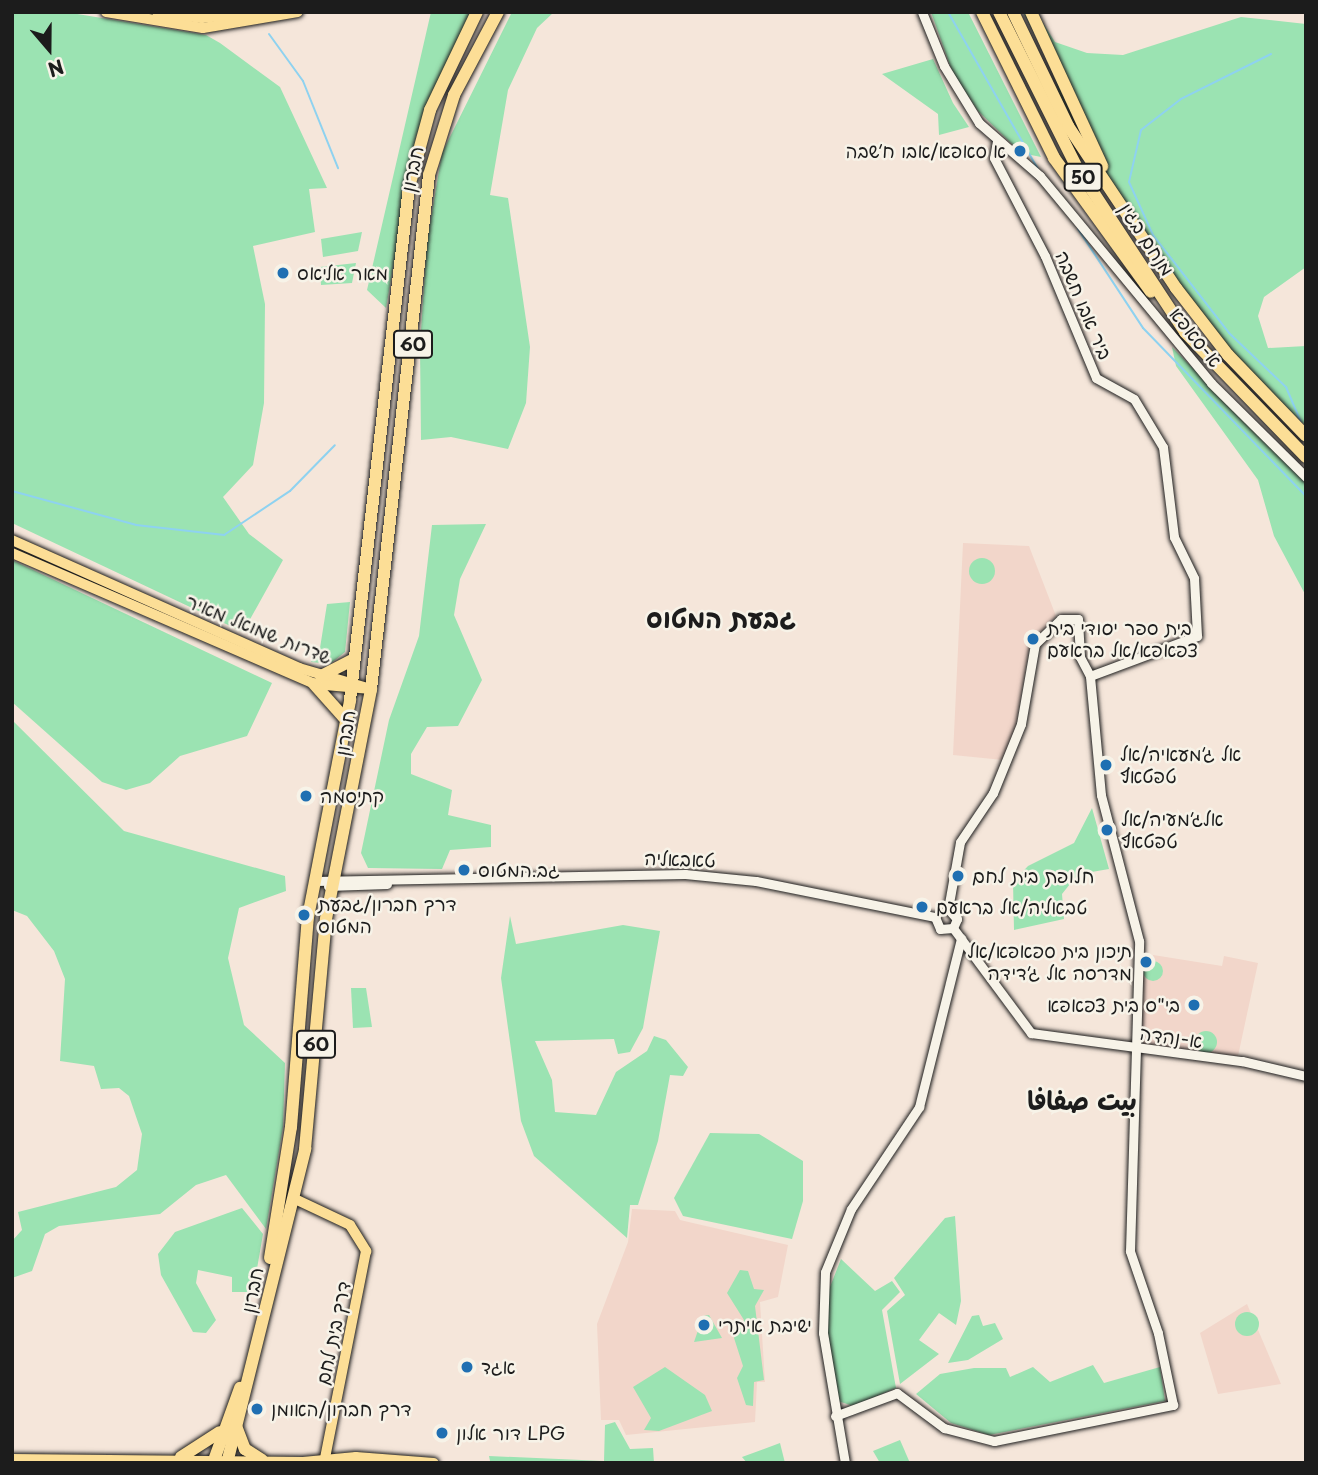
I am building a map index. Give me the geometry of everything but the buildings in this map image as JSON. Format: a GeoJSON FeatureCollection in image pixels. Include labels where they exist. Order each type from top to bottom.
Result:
{"type":"FeatureCollection","features":[{"type":"Feature","properties":{"kind":"highway","name":"חברון"},"geometry":{"type":"LineString","coordinates":[[352,687],[409,187],[430,110],[477,12]]}},
{"type":"Feature","properties":{"kind":"highway","name":"חברון"},"geometry":{"type":"LineString","coordinates":[[228,1460],[231,1423],[294,1204],[313,1094],[333,883],[371,689],[429,175],[454,95],[498,12]]}},
{"type":"Feature","properties":{"kind":"highway"},"geometry":{"type":"LineString","coordinates":[[982,12],[1054,158],[1096,223],[1185,332]]}},
{"type":"Feature","properties":{"kind":"highway","name":"מנחם בגין"},"geometry":{"type":"LineString","coordinates":[[999,12],[1057,134],[1185,332],[1306,457]]}},
{"type":"Feature","properties":{"kind":"highway","name":"מנחם בגין"},"geometry":{"type":"LineString","coordinates":[[1013,12],[1068,126],[1198,319],[1306,436]]}},
{"type":"Feature","properties":{"kind":"highway"},"geometry":{"type":"LineString","coordinates":[[1031,12],[1122,207]]}},
{"type":"Feature","properties":{"kind":"highway"},"geometry":{"type":"LineString","coordinates":[[347,720],[318,680],[355,659]]}},
{"type":"Feature","properties":{"kind":"highway","name":"60"},"geometry":{"type":"LineString","coordinates":[[347,720],[352,687]]}},
{"type":"Feature","properties":{"kind":"highway","name":"חברון"},"geometry":{"type":"LineString","coordinates":[[213,1460],[231,1423],[251,1356],[282,1190],[315,881],[347,720]]}},
{"type":"Feature","properties":{"kind":"highway"},"geometry":{"type":"LineString","coordinates":[[181,1457],[205,1447],[231,1423],[245,1449],[262,1460]]}},
{"type":"Feature","properties":{"kind":"main road"},"geometry":{"type":"LineString","coordinates":[[106,12],[203,28],[298,12]]}},
{"type":"Feature","properties":{"kind":"main road"},"geometry":{"type":"LineString","coordinates":[[157,12],[202,18],[259,12]]}},
{"type":"Feature","properties":{"kind":"main road","name":"שדרות שמואל מאיר"},"geometry":{"type":"LineString","coordinates":[[12,540],[318,680]]}},
{"type":"Feature","properties":{"kind":"main road","name":"שדרות שמואל מאיר"},"geometry":{"type":"LineString","coordinates":[[12,553],[318,680],[371,689]]}},
{"type":"Feature","properties":{"kind":"main road"},"geometry":{"type":"LineString","coordinates":[[282,1190],[294,1204]]}},
{"type":"Feature","properties":{"kind":"main road","name":"דרך בית לחם"},"geometry":{"type":"LineString","coordinates":[[294,1204],[341,1221],[358,1231],[366,1258],[325,1461]]}},
{"type":"Feature","properties":{"kind":"main road"},"geometry":{"type":"LineString","coordinates":[[12,1459],[181,1457],[213,1460],[433,1463]]}},
{"type":"Feature","properties":{"kind":"street","name":"א-סאפא"},"geometry":{"type":"LineString","coordinates":[[922,12],[957,90],[997,142],[1040,176],[1211,383],[1306,477]]}},
{"type":"Feature","properties":{"kind":"street","name":"ביר אבו חשבה"},"geometry":{"type":"LineString","coordinates":[[997,142],[994,158],[1045,256],[1096,378],[1134,399],[1163,447],[1174,537],[1194,578],[1197,636],[1090,676]]}},
{"type":"Feature","properties":{"kind":"street"},"geometry":{"type":"LineString","coordinates":[[835,1416],[897,1393],[944,1428],[994,1441],[1173,1405],[1158,1333],[1130,1251],[1132,1049],[1139,941],[1101,795],[1090,676],[1080,657],[1078,619],[1061,619],[1035,644],[1021,724],[992,793],[960,842],[948,909],[935,917],[940,929],[953,928]]}},
{"type":"Feature","properties":{"kind":"street","name":"טאבאליה"},"geometry":{"type":"LineString","coordinates":[[315,881],[333,883],[420,879],[702,876],[935,917]]}},
{"type":"Feature","properties":{"kind":"street"},"geometry":{"type":"LineString","coordinates":[[948,909],[957,919],[953,928]]}},
{"type":"Feature","properties":{"kind":"street"},"geometry":{"type":"LineString","coordinates":[[844,1461],[835,1416],[822,1309],[829,1254],[850,1209],[919,1107],[961,938],[953,928]]}},
{"type":"Feature","properties":{"kind":"street","name":"א-נהדה"},"geometry":{"type":"LineString","coordinates":[[961,938],[1031,1033],[1132,1049],[1242,1060],[1306,1076]]}},
{"type":"Feature","properties":{"kind":"shaded area"},"geometry":{"type":"Polygon","coordinates":[[[963,543],[1029,546],[1056,616],[1030,644],[1016,726],[1003,760],[953,755],[963,543]]]}},
{"type":"Feature","properties":{"kind":"shaded area","name":"בי\"ס בית צפאפא"},"geometry":{"type":"Polygon","coordinates":[[[1147,954],[1222,966],[1224,956],[1258,963],[1238,1056],[1133,1044],[1147,954]]]}},
{"type":"Feature","properties":{"kind":"shaded area"},"geometry":{"type":"Polygon","coordinates":[[[632,1209],[675,1211],[680,1220],[788,1245],[778,1297],[760,1302],[765,1382],[757,1382],[755,1422],[626,1435],[619,1420],[601,1420],[597,1324],[628,1242],[632,1209]]]}},
{"type":"Feature","properties":{"kind":"shaded area"},"geometry":{"type":"Polygon","coordinates":[[[1247,1304],[1281,1384],[1218,1394],[1200,1333],[1247,1304]]]}},
{"type":"Feature","properties":{"kind":"green space"},"geometry":{"type":"Polygon","coordinates":[[[12,12],[65,12],[206,35],[280,87],[327,188],[309,189],[315,232],[253,246],[265,304],[264,403],[253,465],[223,497],[249,534],[283,560],[243,632],[12,523],[12,12]]]}},
{"type":"Feature","properties":{"kind":"green space"},"geometry":{"type":"Polygon","coordinates":[[[431,12],[472,12],[416,136],[386,308],[367,290],[431,12]]]}},
{"type":"Feature","properties":{"kind":"green space"},"geometry":{"type":"Polygon","coordinates":[[[512,12],[554,12],[537,28],[508,90],[490,195],[508,198],[530,347],[526,403],[508,449],[451,437],[421,440],[420,345],[427,242],[442,153],[512,12]]]}},
{"type":"Feature","properties":{"kind":"green space"},"geometry":{"type":"Polygon","coordinates":[[[931,12],[968,12],[1041,157],[1021,153],[978,111],[952,71],[931,12]]]}},
{"type":"Feature","properties":{"kind":"green space"},"geometry":{"type":"Polygon","coordinates":[[[1023,12],[1036,12],[1055,42],[1087,53],[1123,55],[1241,17],[1306,24],[1306,267],[1264,297],[1258,316],[1268,348],[1306,346],[1306,426],[1231,354],[1068,128],[1053,70],[1023,12]]]}},
{"type":"Feature","properties":{"kind":"green space"},"geometry":{"type":"Polygon","coordinates":[[[933,59],[953,103],[969,127],[939,135],[938,114],[882,74],[933,59]]]}},
{"type":"Feature","properties":{"kind":"green space"},"geometry":{"type":"Polygon","coordinates":[[[362,232],[358,251],[323,257],[321,239],[362,232]]]}},
{"type":"Feature","properties":{"kind":"green space"},"geometry":{"type":"Polygon","coordinates":[[[356,263],[352,283],[321,285],[320,267],[356,263]]]}},
{"type":"Feature","properties":{"kind":"green space"},"geometry":{"type":"Polygon","coordinates":[[[1172,347],[1306,483],[1306,596],[1274,536],[1258,480],[1176,366],[1172,347]]]}},
{"type":"Feature","properties":{"kind":"green space"},"geometry":{"type":"Polygon","coordinates":[[[486,524],[460,579],[454,615],[482,680],[458,726],[427,727],[411,754],[411,774],[452,790],[448,815],[491,825],[491,847],[450,850],[442,869],[368,868],[361,853],[389,720],[419,636],[432,525],[486,524]]]}},
{"type":"Feature","properties":{"kind":"green space"},"geometry":{"type":"Polygon","coordinates":[[[982,558],[992,561],[995,571],[992,581],[982,584],[972,581],[969,571],[972,561],[982,558]]]}},
{"type":"Feature","properties":{"kind":"green space"},"geometry":{"type":"Polygon","coordinates":[[[12,560],[272,683],[247,736],[180,756],[150,783],[126,790],[102,782],[12,702],[12,560]]]}},
{"type":"Feature","properties":{"kind":"green space"},"geometry":{"type":"Polygon","coordinates":[[[350,602],[345,652],[330,664],[311,662],[320,648],[327,604],[350,602]]]}},
{"type":"Feature","properties":{"kind":"green space"},"geometry":{"type":"Polygon","coordinates":[[[12,720],[124,831],[285,876],[286,891],[239,908],[228,958],[244,1025],[285,1063],[283,1127],[266,1229],[226,1175],[196,1185],[160,1214],[59,1226],[45,1234],[32,1271],[12,1278],[12,1241],[22,1230],[18,1212],[116,1187],[137,1170],[142,1134],[129,1096],[119,1088],[101,1089],[94,1066],[60,1061],[65,979],[54,951],[27,916],[12,910],[12,720]]]}},
{"type":"Feature","properties":{"kind":"green space"},"geometry":{"type":"Polygon","coordinates":[[[1092,808],[1109,869],[1080,874],[1070,884],[1062,894],[1064,919],[1014,930],[1013,882],[1028,866],[1074,843],[1092,808]]]}},
{"type":"Feature","properties":{"kind":"green space"},"geometry":{"type":"Polygon","coordinates":[[[510,916],[516,944],[623,925],[660,931],[643,1028],[630,1052],[618,1054],[614,1039],[535,1041],[552,1080],[555,1112],[596,1115],[616,1072],[647,1051],[654,1036],[666,1040],[688,1067],[683,1076],[670,1075],[658,1141],[638,1205],[630,1205],[627,1238],[534,1156],[521,1121],[501,978],[510,916]]]}},
{"type":"Feature","properties":{"kind":"green space"},"geometry":{"type":"Polygon","coordinates":[[[1153,961],[1160,964],[1163,971],[1160,978],[1153,981],[1146,978],[1143,971],[1146,964],[1153,961]]]}},
{"type":"Feature","properties":{"kind":"green space"},"geometry":{"type":"Polygon","coordinates":[[[351,988],[366,988],[372,1027],[353,1028],[351,988]]]}},
{"type":"Feature","properties":{"kind":"green space"},"geometry":{"type":"Polygon","coordinates":[[[1206,1031],[1214,1034],[1217,1042],[1214,1050],[1206,1053],[1198,1050],[1195,1042],[1198,1034],[1206,1031]]]}},
{"type":"Feature","properties":{"kind":"green space"},"geometry":{"type":"Polygon","coordinates":[[[710,1133],[759,1134],[803,1161],[803,1201],[792,1239],[683,1216],[674,1198],[710,1133]]]}},
{"type":"Feature","properties":{"kind":"green space"},"geometry":{"type":"Polygon","coordinates":[[[242,1208],[263,1234],[253,1292],[232,1292],[232,1277],[198,1270],[196,1283],[216,1320],[206,1333],[193,1332],[161,1275],[158,1254],[175,1232],[242,1208]]]}},
{"type":"Feature","properties":{"kind":"green space"},"geometry":{"type":"Polygon","coordinates":[[[955,1216],[961,1301],[956,1325],[939,1313],[919,1340],[939,1354],[900,1384],[887,1311],[905,1295],[894,1278],[945,1218],[955,1216]]]}},
{"type":"Feature","properties":{"kind":"green space"},"geometry":{"type":"Polygon","coordinates":[[[841,1259],[875,1291],[892,1281],[900,1292],[882,1310],[896,1388],[853,1406],[838,1401],[826,1325],[828,1292],[841,1259]]]}},
{"type":"Feature","properties":{"kind":"green space"},"geometry":{"type":"Polygon","coordinates":[[[740,1270],[748,1271],[754,1289],[764,1290],[755,1306],[764,1380],[754,1382],[753,1406],[746,1405],[737,1378],[743,1366],[734,1338],[744,1320],[727,1293],[740,1270]]]}},
{"type":"Feature","properties":{"kind":"green space"},"geometry":{"type":"Polygon","coordinates":[[[1247,1312],[1258,1319],[1259,1324],[1252,1335],[1247,1336],[1236,1329],[1235,1324],[1242,1313],[1247,1312]]]}},
{"type":"Feature","properties":{"kind":"green space"},"geometry":{"type":"Polygon","coordinates":[[[709,1315],[722,1338],[694,1342],[703,1316],[709,1315]]]}},
{"type":"Feature","properties":{"kind":"green space"},"geometry":{"type":"Polygon","coordinates":[[[979,1315],[983,1326],[995,1323],[1003,1339],[968,1360],[948,1363],[972,1316],[979,1315]]]}},
{"type":"Feature","properties":{"kind":"green space"},"geometry":{"type":"Polygon","coordinates":[[[1093,1365],[1104,1383],[1160,1367],[1165,1401],[989,1435],[951,1423],[916,1394],[940,1374],[974,1368],[1006,1368],[1010,1377],[1033,1367],[1050,1382],[1093,1365]]]}},
{"type":"Feature","properties":{"kind":"green space"},"geometry":{"type":"Polygon","coordinates":[[[665,1367],[705,1395],[712,1411],[659,1431],[644,1430],[651,1418],[633,1387],[665,1367]]]}},
{"type":"Feature","properties":{"kind":"green space"},"geometry":{"type":"Polygon","coordinates":[[[615,1422],[630,1449],[653,1448],[654,1463],[490,1461],[489,1456],[604,1461],[605,1425],[615,1422]]]}},
{"type":"Feature","properties":{"kind":"green space"},"geometry":{"type":"Polygon","coordinates":[[[900,1440],[910,1463],[880,1463],[873,1451],[900,1440]]]}},
{"type":"Feature","properties":{"kind":"green space"},"geometry":{"type":"Polygon","coordinates":[[[780,1443],[785,1463],[747,1463],[742,1457],[780,1443]]]}},
{"type":"Feature","properties":{"kind":"waterway"},"geometry":{"type":"LineString","coordinates":[[948,12],[1038,169]]}},
{"type":"Feature","properties":{"kind":"waterway"},"geometry":{"type":"LineString","coordinates":[[269,34],[303,81],[338,168]]}},
{"type":"Feature","properties":{"kind":"waterway"},"geometry":{"type":"LineString","coordinates":[[1271,54],[1181,99],[1141,130],[1129,182],[1153,235],[1229,333],[1286,387],[1301,422]]}},
{"type":"Feature","properties":{"kind":"waterway"},"geometry":{"type":"LineString","coordinates":[[1078,229],[1143,328],[1306,496]]}},
{"type":"Feature","properties":{"kind":"waterway"},"geometry":{"type":"LineString","coordinates":[[12,491],[136,525],[224,535],[290,491],[335,445]]}},
{"type":"Feature","properties":{"kind":"place","name":"א סאפא/אבו ח׳שבה"},"geometry":{"type":"Point","coordinates":[1020,151]}},
{"type":"Feature","properties":{"kind":"place","name":"מאר אליאס"},"geometry":{"type":"Point","coordinates":[283,273]}},
{"type":"Feature","properties":{"kind":"place","name":"בית ספר יסודי בית צפאפא/אל בראעם"},"geometry":{"type":"Point","coordinates":[1033,639]}},
{"type":"Feature","properties":{"kind":"place","name":"אל ג׳מעאיה/אל טפטאף"},"geometry":{"type":"Point","coordinates":[1106,765]}},
{"type":"Feature","properties":{"kind":"place","name":"קתיסמה"},"geometry":{"type":"Point","coordinates":[306,796]}},
{"type":"Feature","properties":{"kind":"place","name":"אלג׳מעיה/אל טפטאף"},"geometry":{"type":"Point","coordinates":[1107,830]}},
{"type":"Feature","properties":{"kind":"place","name":"גב.המטוס"},"geometry":{"type":"Point","coordinates":[464,870]}},
{"type":"Feature","properties":{"kind":"place","name":"חלופת בית לחם"},"geometry":{"type":"Point","coordinates":[958,876]}},
{"type":"Feature","properties":{"kind":"place","name":"טבאליה/אל בראעם"},"geometry":{"type":"Point","coordinates":[922,907]}},
{"type":"Feature","properties":{"kind":"place","name":"דרך חברון/גבעת המטוס"},"geometry":{"type":"Point","coordinates":[304,915]}},
{"type":"Feature","properties":{"kind":"place","name":"תיכון בית ספאפא/אל מדרסה אל ג׳דידה"},"geometry":{"type":"Point","coordinates":[1146,962]}},
{"type":"Feature","properties":{"kind":"place","name":"בי\"ס בית צפאפא"},"geometry":{"type":"Point","coordinates":[1194,1005]}},
{"type":"Feature","properties":{"kind":"place","name":"ישיבת איתרי"},"geometry":{"type":"Point","coordinates":[704,1325]}},
{"type":"Feature","properties":{"kind":"place","name":"אגד"},"geometry":{"type":"Point","coordinates":[467,1367]}},
{"type":"Feature","properties":{"kind":"place","name":"דרך חברון/האומן"},"geometry":{"type":"Point","coordinates":[257,1409]}},
{"type":"Feature","properties":{"kind":"place","name":"דור אלון LPG"},"geometry":{"type":"Point","coordinates":[442,1433]}},
{"type":"Feature","properties":{"kind":"district","name":"גבעת המטוס"},"geometry":{"type":"Point","coordinates":[721,618]}},
{"type":"Feature","properties":{"kind":"district","name":"بيت صفافا"},"geometry":{"type":"Point","coordinates":[1082,1100]}}]}
